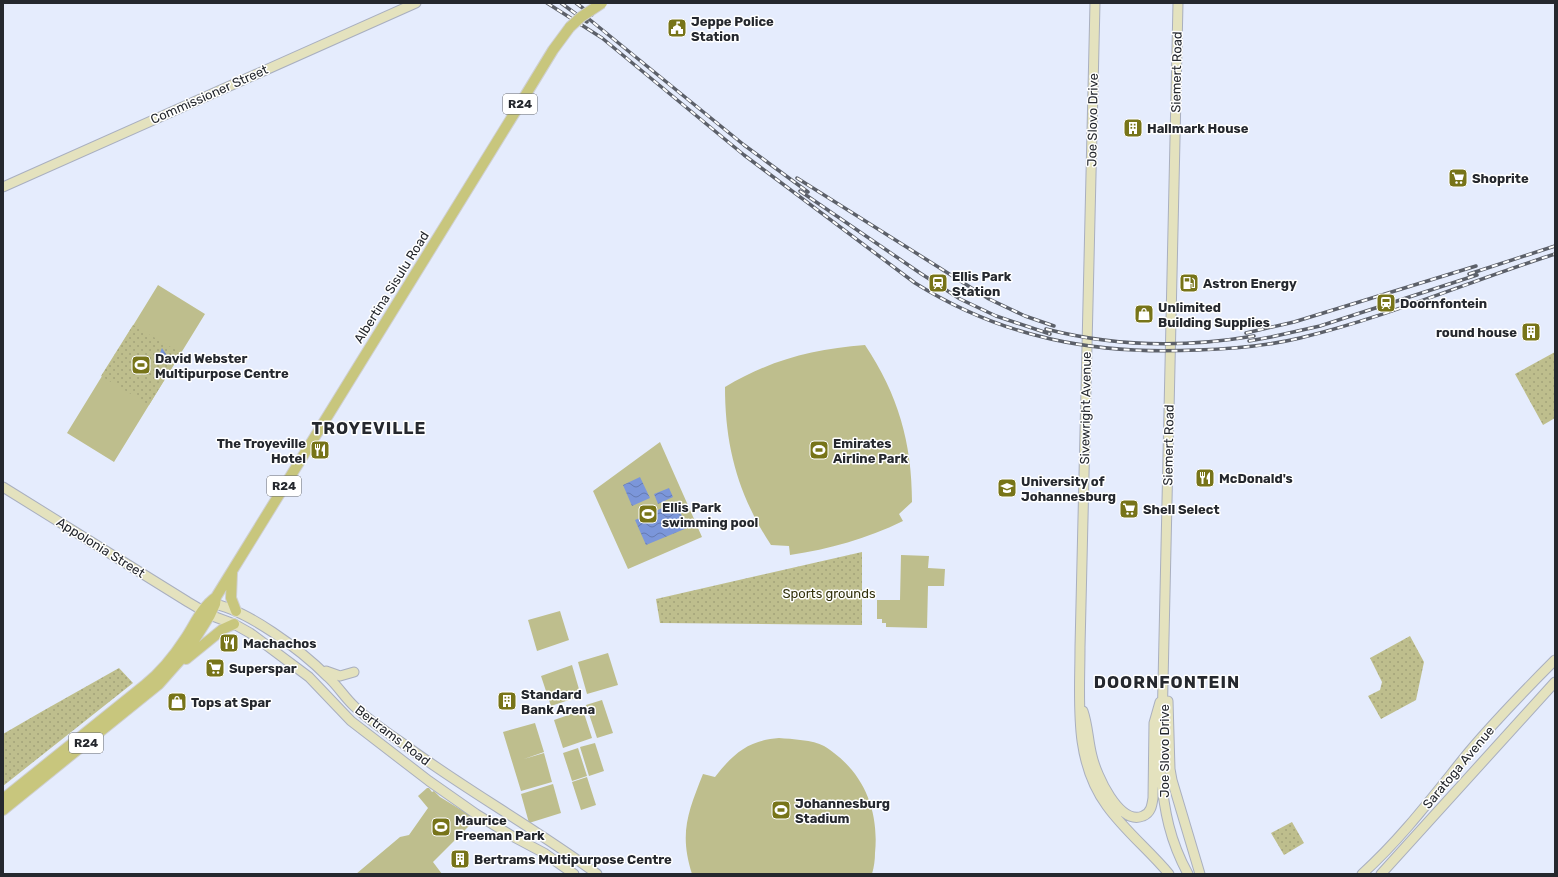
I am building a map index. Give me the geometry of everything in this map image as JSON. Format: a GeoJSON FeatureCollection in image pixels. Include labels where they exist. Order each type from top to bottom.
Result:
{"type":"FeatureCollection","features":[{"type":"Feature","properties":{"kind":"main road","name":"Commissioner Street"},"geometry":{"type":"LineString","coordinates":[[3,187],[416,3]]}},
{"type":"Feature","properties":{"kind":"main road","name":"Albertina Sisulu Road"},"geometry":{"type":"LineString","coordinates":[[3,799],[155,677],[177,650],[233,569],[553,50],[570,27],[581,16],[602,3]]}},
{"type":"Feature","properties":{"kind":"main road","name":"Joe Slovo Drive"},"geometry":{"type":"LineString","coordinates":[[1089,237],[1095,3]]}},
{"type":"Feature","properties":{"kind":"main road","name":"Siemert Road"},"geometry":{"type":"LineString","coordinates":[[1164,648],[1178,3]]}},
{"type":"Feature","properties":{"kind":"main road","name":"Sivewright Avenue"},"geometry":{"type":"LineString","coordinates":[[1080,700],[1089,237]]}},
{"type":"Feature","properties":{"kind":"main road","name":"Appolonia Street"},"geometry":{"type":"LineString","coordinates":[[3,487],[188,602],[208,606]]}},
{"type":"Feature","properties":{"kind":"main road"},"geometry":{"type":"LineString","coordinates":[[233,569],[231,593],[232,603],[236,611]]}},
{"type":"Feature","properties":{"kind":"main road","name":"Albertina Sisulu Road"},"geometry":{"type":"LineString","coordinates":[[3,810],[144,697],[168,675],[182,658],[208,606]]}},
{"type":"Feature","properties":{"kind":"main road","name":"Bertrams Road"},"geometry":{"type":"LineString","coordinates":[[208,606],[236,611],[264,627],[319,668],[355,707],[392,736],[443,772],[542,835],[597,874]]}},
{"type":"Feature","properties":{"kind":"main road","name":"Bertrams Road"},"geometry":{"type":"LineString","coordinates":[[208,606],[250,633],[309,677],[351,721],[440,789],[512,836],[544,853],[574,874]]}},
{"type":"Feature","properties":{"kind":"main road"},"geometry":{"type":"LineString","coordinates":[[168,675],[223,629],[234,624]]}},
{"type":"Feature","properties":{"kind":"main road","name":"Joe Slovo Drive"},"geometry":{"type":"LineString","coordinates":[[1164,648],[1161,774],[1165,814],[1175,848],[1188,874]]}},
{"type":"Feature","properties":{"kind":"main road","name":"Saratoga Avenue"},"geometry":{"type":"LineString","coordinates":[[1362,874],[1385,852],[1416,818],[1469,752],[1513,702],[1555,660]]}},
{"type":"Feature","properties":{"kind":"main road"},"geometry":{"type":"LineString","coordinates":[[319,668],[340,676],[354,672]]}},
{"type":"Feature","properties":{"kind":"main road"},"geometry":{"type":"LineString","coordinates":[[1164,678],[1169,706],[1170,769],[1172,780],[1200,874]]}},
{"type":"Feature","properties":{"kind":"main road","name":"Saratoga Avenue"},"geometry":{"type":"LineString","coordinates":[[1381,874],[1555,682]]}},
{"type":"Feature","properties":{"kind":"main road"},"geometry":{"type":"LineString","coordinates":[[1080,700],[1092,758],[1099,776],[1114,802],[1121,810],[1128,815],[1137,817],[1146,815],[1152,807],[1152,746],[1154,723],[1164,694]]}},
{"type":"Feature","properties":{"kind":"main road"},"geometry":{"type":"LineString","coordinates":[[1080,700],[1079,724],[1082,750],[1094,786],[1115,815],[1169,874]]}},
{"type":"Feature","properties":{"kind":"green space","name":"David Webster Multipurpose Centre"},"geometry":{"type":"Polygon","coordinates":[[[158,285],[205,314],[114,462],[67,433],[158,285]]]}},
{"type":"Feature","properties":{"kind":"green space"},"geometry":{"type":"Polygon","coordinates":[[[133,325],[181,353],[149,405],[101,376],[133,325]]]}},
{"type":"Feature","properties":{"kind":"green space","name":"Emirates Airline Park"},"geometry":{"type":"Polygon","coordinates":[[[865,345],[886,382],[901,420],[909,459],[912,502],[899,514],[903,521],[862,538],[819,550],[790,555],[789,546],[771,545],[750,508],[742,489],[731,450],[725,387],[759,370],[792,357],[828,349],[865,345]]]}},
{"type":"Feature","properties":{"kind":"green space"},"geometry":{"type":"Polygon","coordinates":[[[1555,352],[1555,418],[1543,425],[1515,374],[1555,352]]]}},
{"type":"Feature","properties":{"kind":"green space","name":"Ellis Park swimming pool"},"geometry":{"type":"Polygon","coordinates":[[[660,442],[702,537],[628,569],[593,491],[660,442]]]}},
{"type":"Feature","properties":{"kind":"green space","name":"Sports grounds"},"geometry":{"type":"Polygon","coordinates":[[[862,552],[862,625],[660,623],[656,599],[862,552]]]}},
{"type":"Feature","properties":{"kind":"green space"},"geometry":{"type":"Polygon","coordinates":[[[901,555],[929,556],[928,568],[945,569],[944,586],[928,586],[927,628],[886,627],[886,623],[882,623],[882,619],[877,619],[877,600],[900,600],[901,555]]]}},
{"type":"Feature","properties":{"kind":"green space"},"geometry":{"type":"Polygon","coordinates":[[[560,611],[569,640],[537,651],[528,620],[560,611]]]}},
{"type":"Feature","properties":{"kind":"green space"},"geometry":{"type":"Polygon","coordinates":[[[1410,636],[1424,662],[1416,700],[1381,719],[1368,696],[1380,690],[1382,682],[1370,658],[1410,636]]]}},
{"type":"Feature","properties":{"kind":"green space"},"geometry":{"type":"Polygon","coordinates":[[[608,653],[618,685],[587,694],[578,662],[608,653]]]}},
{"type":"Feature","properties":{"kind":"green space"},"geometry":{"type":"Polygon","coordinates":[[[572,665],[581,696],[551,706],[541,676],[572,665]]]}},
{"type":"Feature","properties":{"kind":"green space"},"geometry":{"type":"Polygon","coordinates":[[[119,668],[133,683],[3,786],[3,734],[119,668]]]}},
{"type":"Feature","properties":{"kind":"green space"},"geometry":{"type":"Polygon","coordinates":[[[602,700],[613,733],[597,738],[586,705],[602,700]]]}},
{"type":"Feature","properties":{"kind":"green space"},"geometry":{"type":"Polygon","coordinates":[[[583,710],[592,738],[563,748],[554,720],[583,710]]]}},
{"type":"Feature","properties":{"kind":"green space"},"geometry":{"type":"Polygon","coordinates":[[[535,723],[544,752],[524,759],[544,753],[552,782],[521,791],[503,732],[535,723]]]}},
{"type":"Feature","properties":{"kind":"green space","name":"Johannesburg Stadium"},"geometry":{"type":"Polygon","coordinates":[[[779,738],[808,741],[824,746],[834,753],[854,773],[868,797],[875,824],[875,858],[872,874],[692,874],[686,846],[687,823],[693,800],[703,774],[715,777],[728,761],[750,745],[768,739],[779,738]]]}},
{"type":"Feature","properties":{"kind":"green space"},"geometry":{"type":"Polygon","coordinates":[[[595,743],[604,771],[589,776],[580,747],[595,743]]]}},
{"type":"Feature","properties":{"kind":"green space"},"geometry":{"type":"Polygon","coordinates":[[[578,748],[587,776],[572,781],[563,753],[578,748]]]}},
{"type":"Feature","properties":{"kind":"green space"},"geometry":{"type":"Polygon","coordinates":[[[587,777],[596,805],[581,810],[572,782],[587,777]]]}},
{"type":"Feature","properties":{"kind":"green space"},"geometry":{"type":"Polygon","coordinates":[[[553,784],[561,813],[529,823],[521,794],[553,784]]]}},
{"type":"Feature","properties":{"kind":"green space","name":"Maurice Freeman Park"},"geometry":{"type":"Polygon","coordinates":[[[429,788],[432,792],[434,791],[440,797],[476,819],[433,862],[442,874],[356,874],[400,837],[409,835],[428,808],[418,796],[429,788]]]}},
{"type":"Feature","properties":{"kind":"green space"},"geometry":{"type":"Polygon","coordinates":[[[1292,822],[1304,843],[1284,855],[1271,833],[1292,822]]]}},
{"type":"Feature","properties":{"kind":"water"},"geometry":{"type":"Polygon","coordinates":[[[162,348],[168,357],[166,362],[163,363],[160,356],[162,348]]]}},
{"type":"Feature","properties":{"kind":"water"},"geometry":{"type":"Polygon","coordinates":[[[640,477],[650,498],[632,506],[623,485],[640,477]]]}},
{"type":"Feature","properties":{"kind":"water"},"geometry":{"type":"Polygon","coordinates":[[[669,488],[673,497],[658,504],[654,494],[669,488]]]}},
{"type":"Feature","properties":{"kind":"water"},"geometry":{"type":"Polygon","coordinates":[[[676,502],[687,528],[646,545],[635,520],[676,502]]]}},
{"type":"Feature","properties":{"kind":"railway"},"geometry":{"type":"LineString","coordinates":[[547,3],[602,38],[744,155],[915,283],[948,302],[982,317],[1016,330],[1051,339],[1086,346],[1159,351],[1223,349],[1275,343],[1300,338],[1365,320],[1555,254]]}},
{"type":"Feature","properties":{"kind":"railway"},"geometry":{"type":"LineString","coordinates":[[561,3],[587,22]]}},
{"type":"Feature","properties":{"kind":"railway"},"geometry":{"type":"LineString","coordinates":[[576,3],[592,15]]}},
{"type":"Feature","properties":{"kind":"railway"},"geometry":{"type":"LineString","coordinates":[[584,15],[744,145],[808,192]]}},
{"type":"Feature","properties":{"kind":"railway"},"geometry":{"type":"LineString","coordinates":[[797,178],[989,299],[1025,316],[1054,326]]}},
{"type":"Feature","properties":{"kind":"railway"},"geometry":{"type":"LineString","coordinates":[[800,191],[960,299],[996,316],[1050,334]]}},
{"type":"Feature","properties":{"kind":"railway"},"geometry":{"type":"LineString","coordinates":[[1469,274],[1555,246]]}},
{"type":"Feature","properties":{"kind":"railway"},"geometry":{"type":"LineString","coordinates":[[1246,333],[1294,322],[1476,266]]}},
{"type":"Feature","properties":{"kind":"railway"},"geometry":{"type":"LineString","coordinates":[[1249,341],[1320,326],[1477,275]]}},
{"type":"Feature","properties":{"kind":"railway"},"geometry":{"type":"LineString","coordinates":[[1046,329],[1098,339],[1150,344],[1175,344],[1228,340],[1254,336]]}},
{"type":"Feature","properties":{"kind":"place","name":"Jeppe Police Station"},"geometry":{"type":"Point","coordinates":[677,28]}},
{"type":"Feature","properties":{"kind":"place","name":"Hallmark House"},"geometry":{"type":"Point","coordinates":[1133,128]}},
{"type":"Feature","properties":{"kind":"place","name":"Shoprite"},"geometry":{"type":"Point","coordinates":[1458,178]}},
{"type":"Feature","properties":{"kind":"place","name":"Ellis Park Station"},"geometry":{"type":"Point","coordinates":[938,283]}},
{"type":"Feature","properties":{"kind":"place","name":"Astron Energy"},"geometry":{"type":"Point","coordinates":[1189,283]}},
{"type":"Feature","properties":{"kind":"place","name":"Doornfontein"},"geometry":{"type":"Point","coordinates":[1386,303]}},
{"type":"Feature","properties":{"kind":"place","name":"Unlimited Building Supplies"},"geometry":{"type":"Point","coordinates":[1144,314]}},
{"type":"Feature","properties":{"kind":"place","name":"round house"},"geometry":{"type":"Point","coordinates":[1531,332]}},
{"type":"Feature","properties":{"kind":"place","name":"David Webster Multipurpose Centre"},"geometry":{"type":"Point","coordinates":[141,365]}},
{"type":"Feature","properties":{"kind":"place","name":"The Troyeville Hotel"},"geometry":{"type":"Point","coordinates":[320,450]}},
{"type":"Feature","properties":{"kind":"place","name":"Emirates Airline Park"},"geometry":{"type":"Point","coordinates":[819,450]}},
{"type":"Feature","properties":{"kind":"place","name":"McDonald's"},"geometry":{"type":"Point","coordinates":[1205,478]}},
{"type":"Feature","properties":{"kind":"place","name":"University of Johannesburg"},"geometry":{"type":"Point","coordinates":[1007,488]}},
{"type":"Feature","properties":{"kind":"place","name":"Shell Select"},"geometry":{"type":"Point","coordinates":[1129,509]}},
{"type":"Feature","properties":{"kind":"place","name":"Ellis Park swimming pool"},"geometry":{"type":"Point","coordinates":[648,514]}},
{"type":"Feature","properties":{"kind":"place","name":"Machachos"},"geometry":{"type":"Point","coordinates":[229,643]}},
{"type":"Feature","properties":{"kind":"place","name":"Superspar"},"geometry":{"type":"Point","coordinates":[215,668]}},
{"type":"Feature","properties":{"kind":"place","name":"Standard Bank Arena"},"geometry":{"type":"Point","coordinates":[507,701]}},
{"type":"Feature","properties":{"kind":"place","name":"Tops at Spar"},"geometry":{"type":"Point","coordinates":[177,702]}},
{"type":"Feature","properties":{"kind":"place","name":"Johannesburg Stadium"},"geometry":{"type":"Point","coordinates":[781,810]}},
{"type":"Feature","properties":{"kind":"place","name":"Maurice Freeman Park"},"geometry":{"type":"Point","coordinates":[441,827]}},
{"type":"Feature","properties":{"kind":"place","name":"Bertrams Multipurpose Centre"},"geometry":{"type":"Point","coordinates":[460,859]}},
{"type":"Feature","properties":{"kind":"district","name":"TROYEVILLE"},"geometry":{"type":"Point","coordinates":[369,428]}},
{"type":"Feature","properties":{"kind":"district","name":"DOORNFONTEIN"},"geometry":{"type":"Point","coordinates":[1167,682]}}]}
